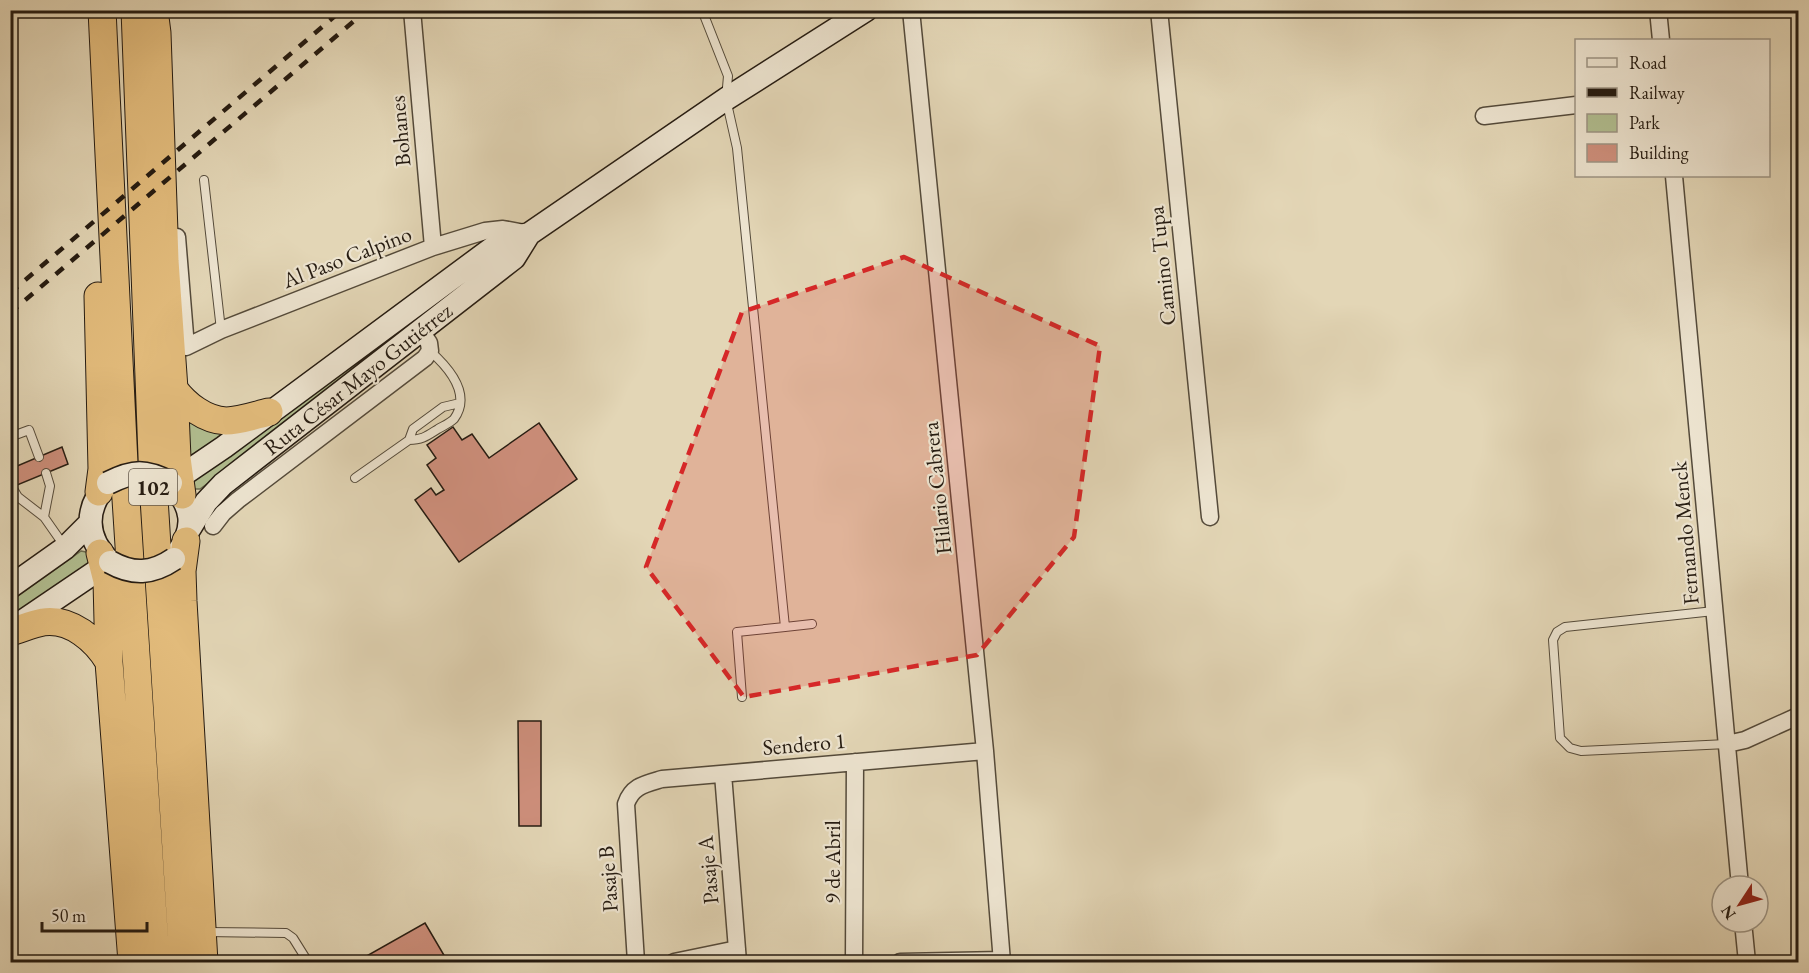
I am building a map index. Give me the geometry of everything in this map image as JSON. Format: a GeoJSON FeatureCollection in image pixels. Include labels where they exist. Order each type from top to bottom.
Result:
{"type":"FeatureCollection","features":[{"type":"Feature","properties":{"kind":"highway"},"geometry":{"type":"LineString","coordinates":[[85,10],[104,487]]}},
{"type":"Feature","properties":{"kind":"highway","name":"102"},"geometry":{"type":"LineString","coordinates":[[102,10],[125,483],[156,963]]}},
{"type":"Feature","properties":{"kind":"highway","name":"102"},"geometry":{"type":"LineString","coordinates":[[135,10],[153,482],[183,963]]}},
{"type":"Feature","properties":{"kind":"highway"},"geometry":{"type":"LineString","coordinates":[[154,10],[157,33],[165,261],[178,485]]}},
{"type":"Feature","properties":{"kind":"highway"},"geometry":{"type":"LineString","coordinates":[[174,389],[183,401],[209,417],[227,421],[269,412]]}},
{"type":"Feature","properties":{"kind":"highway"},"geometry":{"type":"LineString","coordinates":[[183,542],[183,601],[204,963]]}},
{"type":"Feature","properties":{"kind":"highway"},"geometry":{"type":"LineString","coordinates":[[104,560],[107,580],[109,662],[132,963]]}},
{"type":"Feature","properties":{"kind":"highway"},"geometry":{"type":"LineString","coordinates":[[10,631],[44,622],[67,625],[86,634],[95,642],[109,662]]}},
{"type":"Feature","properties":{"kind":"main road","name":"Ruta César Mayo Gutiérrez"},"geometry":{"type":"LineString","coordinates":[[178,485],[269,412],[502,241],[529,234],[726,99],[866,10]]}},
{"type":"Feature","properties":{"kind":"main road","name":"Ruta César Mayo Gutiérrez"},"geometry":{"type":"LineString","coordinates":[[183,542],[206,502],[223,484],[426,341],[514,258],[529,234]]}},
{"type":"Feature","properties":{"kind":"main road"},"geometry":{"type":"LineString","coordinates":[[128,473],[151,473],[178,485],[189,510],[183,542],[156,569],[136,572],[122,569],[104,560],[93,538],[90,523],[92,507],[104,487],[128,473]]}},
{"type":"Feature","properties":{"kind":"main road"},"geometry":{"type":"LineString","coordinates":[[12,584],[65,548],[90,523]]}},
{"type":"Feature","properties":{"kind":"main road"},"geometry":{"type":"LineString","coordinates":[[10,631],[104,560]]}},
{"type":"Feature","properties":{"kind":"street","name":"Bohanes"},"geometry":{"type":"LineString","coordinates":[[412,10],[433,247]]}},
{"type":"Feature","properties":{"kind":"street","name":"Hilario Cabrera"},"geometry":{"type":"LineString","coordinates":[[911,10],[985,751],[1002,961]]}},
{"type":"Feature","properties":{"kind":"street","name":"Camino Tupa"},"geometry":{"type":"LineString","coordinates":[[1159,10],[1210,518]]}},
{"type":"Feature","properties":{"kind":"street"},"geometry":{"type":"LineString","coordinates":[[1658,10],[1661,39]]}},
{"type":"Feature","properties":{"kind":"street"},"geometry":{"type":"LineString","coordinates":[[1484,116],[1575,105]]}},
{"type":"Feature","properties":{"kind":"street","name":"Fernando Menck"},"geometry":{"type":"LineString","coordinates":[[1674,177],[1739,874]]}},
{"type":"Feature","properties":{"kind":"street","name":"Al Paso Calpino"},"geometry":{"type":"LineString","coordinates":[[175,214],[186,347],[221,330],[433,247],[484,231],[503,229],[529,234]]}},
{"type":"Feature","properties":{"kind":"street"},"geometry":{"type":"LineString","coordinates":[[213,526],[223,513],[238,500],[425,358],[426,341]]}},
{"type":"Feature","properties":{"kind":"street"},"geometry":{"type":"LineString","coordinates":[[1727,744],[1745,740],[1798,716]]}},
{"type":"Feature","properties":{"kind":"street","name":"Sendero 1"},"geometry":{"type":"LineString","coordinates":[[629,794],[644,784],[662,779],[985,751]]}},
{"type":"Feature","properties":{"kind":"street","name":"9 de Abril"},"geometry":{"type":"LineString","coordinates":[[854,963],[855,762]]}},
{"type":"Feature","properties":{"kind":"street","name":"Pasaje A"},"geometry":{"type":"LineString","coordinates":[[723,774],[738,956]]}},
{"type":"Feature","properties":{"kind":"street","name":"Pasaje B"},"geometry":{"type":"LineString","coordinates":[[629,794],[626,816],[636,963]]}},
{"type":"Feature","properties":{"kind":"street"},"geometry":{"type":"LineString","coordinates":[[1744,934],[1747,963]]}},
{"type":"Feature","properties":{"kind":"street"},"geometry":{"type":"LineString","coordinates":[[674,963],[738,956]]}},
{"type":"Feature","properties":{"kind":"street"},"geometry":{"type":"LineString","coordinates":[[900,963],[1002,961]]}},
{"type":"Feature","properties":{"kind":"lane"},"geometry":{"type":"LineString","coordinates":[[702,10],[728,76],[726,99],[737,148],[785,627]]}},
{"type":"Feature","properties":{"kind":"lane"},"geometry":{"type":"LineString","coordinates":[[204,180],[221,330]]}},
{"type":"Feature","properties":{"kind":"lane"},"geometry":{"type":"LineString","coordinates":[[409,440],[422,440],[453,419],[460,403],[457,382],[426,341]]}},
{"type":"Feature","properties":{"kind":"lane"},"geometry":{"type":"LineString","coordinates":[[355,478],[409,440],[413,429],[442,407],[460,403]]}},
{"type":"Feature","properties":{"kind":"lane"},"geometry":{"type":"LineString","coordinates":[[10,437],[29,429],[39,457]]}},
{"type":"Feature","properties":{"kind":"lane"},"geometry":{"type":"LineString","coordinates":[[44,517],[50,486],[46,473]]}},
{"type":"Feature","properties":{"kind":"lane"},"geometry":{"type":"LineString","coordinates":[[12,487],[18,497],[44,517],[65,548]]}},
{"type":"Feature","properties":{"kind":"lane"},"geometry":{"type":"LineString","coordinates":[[1714,611],[1565,627],[1557,632],[1553,640],[1560,738],[1570,748],[1581,751],[1727,744]]}},
{"type":"Feature","properties":{"kind":"lane"},"geometry":{"type":"LineString","coordinates":[[742,697],[737,632],[812,624]]}},
{"type":"Feature","properties":{"kind":"lane"},"geometry":{"type":"LineString","coordinates":[[203,932],[286,933],[293,938],[308,963]]}},
{"type":"Feature","properties":{"kind":"highlighted area"},"geometry":{"type":"Polygon","coordinates":[[[904,257],[1100,346],[1074,537],[977,655],[744,697],[646,567],[742,312],[904,257]]]}},
{"type":"Feature","properties":{"kind":"green space"},"geometry":{"type":"Polygon","coordinates":[[[395,337],[317,404],[200,489],[193,489],[190,479],[395,337]]]}},
{"type":"Feature","properties":{"kind":"green space"},"geometry":{"type":"Polygon","coordinates":[[[184,414],[225,434],[187,458],[184,414]]]}},
{"type":"Feature","properties":{"kind":"green space"},"geometry":{"type":"Polygon","coordinates":[[[81,551],[86,552],[95,564],[11,617],[11,601],[81,551]]]}},
{"type":"Feature","properties":{"kind":"building"},"geometry":{"type":"Polygon","coordinates":[[[539,423],[577,479],[459,562],[415,500],[431,488],[436,495],[444,490],[427,465],[436,458],[427,445],[453,427],[462,440],[472,434],[489,458],[539,423]]]}},
{"type":"Feature","properties":{"kind":"building"},"geometry":{"type":"Polygon","coordinates":[[[62,447],[68,464],[10,488],[10,469],[62,447]]]}},
{"type":"Feature","properties":{"kind":"building"},"geometry":{"type":"Polygon","coordinates":[[[518,721],[541,721],[541,826],[519,826],[518,721]]]}},
{"type":"Feature","properties":{"kind":"building"},"geometry":{"type":"Polygon","coordinates":[[[425,923],[448,962],[356,962],[425,923]]]}},
{"type":"Feature","properties":{"kind":"railway"},"geometry":{"type":"LineString","coordinates":[[10,293],[342,10]]}},
{"type":"Feature","properties":{"kind":"railway"},"geometry":{"type":"LineString","coordinates":[[10,313],[367,10]]}}]}
